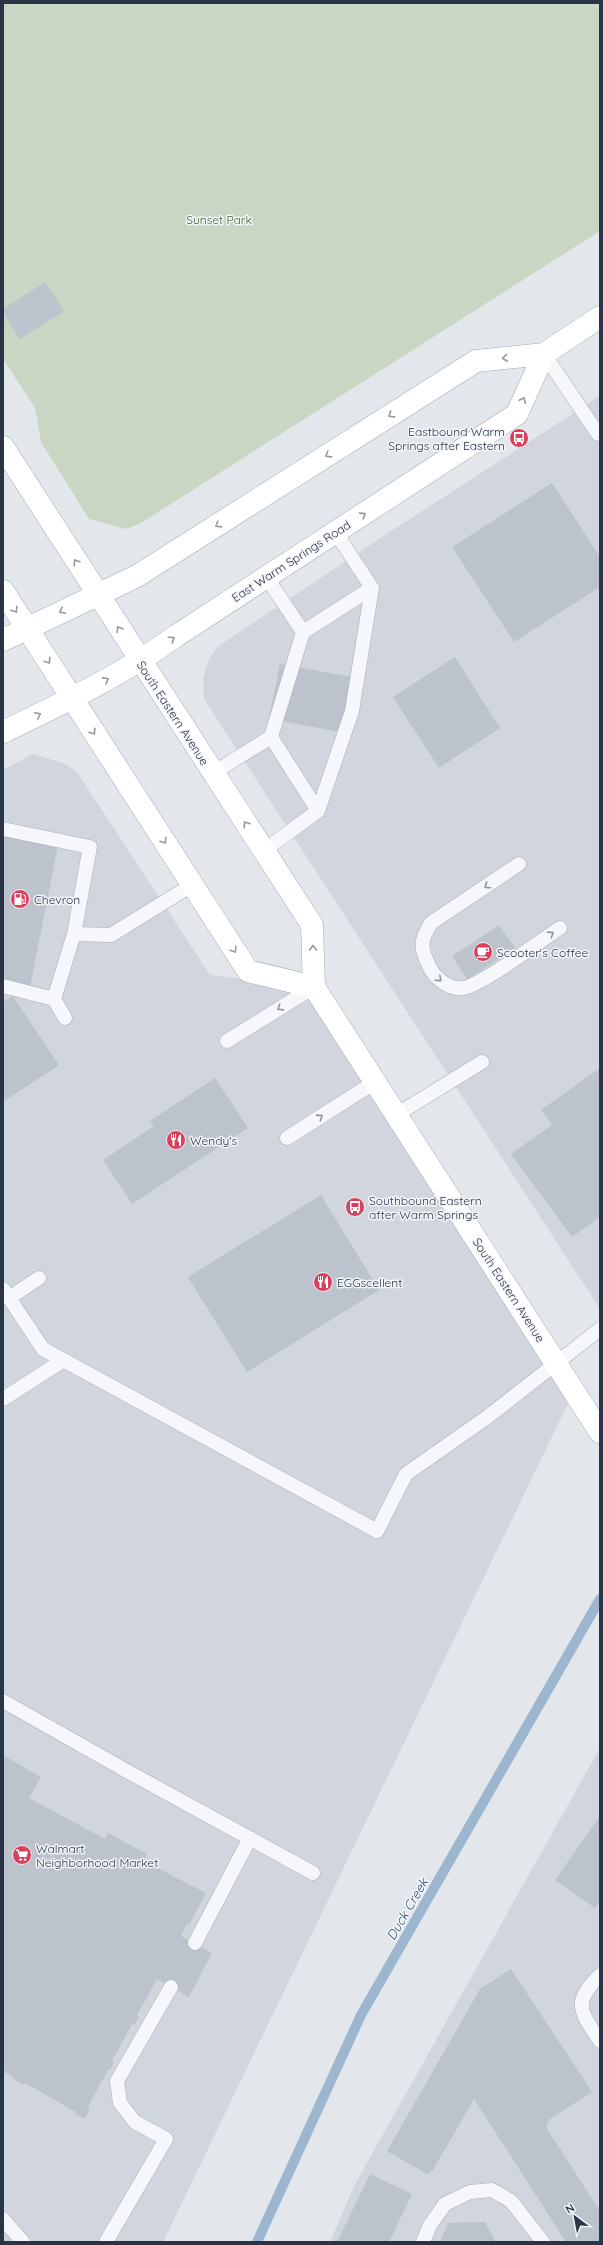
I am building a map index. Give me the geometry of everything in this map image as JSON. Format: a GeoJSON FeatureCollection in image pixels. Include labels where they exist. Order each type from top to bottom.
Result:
{"type":"FeatureCollection","features":[{"type":"Feature","properties":{"kind":"main road"},"geometry":{"type":"LineString","coordinates":[[3,640],[137,576],[476,361],[544,354],[600,317]]}},
{"type":"Feature","properties":{"kind":"main road","name":"East Warm Springs Road"},"geometry":{"type":"LineString","coordinates":[[3,732],[72,699],[140,662],[517,414],[544,354]]}},
{"type":"Feature","properties":{"kind":"main road","name":"South Eastern Avenue"},"geometry":{"type":"LineString","coordinates":[[3,447],[140,662],[312,925],[314,987],[600,1432]]}},
{"type":"Feature","properties":{"kind":"main road"},"geometry":{"type":"LineString","coordinates":[[3,592],[248,971],[314,987]]}},
{"type":"Feature","properties":{"kind":"lane"},"geometry":{"type":"LineString","coordinates":[[544,354],[598,434]]}},
{"type":"Feature","properties":{"kind":"lane"},"geometry":{"type":"LineString","coordinates":[[263,851],[318,812],[352,711],[372,588],[336,532]]}},
{"type":"Feature","properties":{"kind":"lane"},"geometry":{"type":"LineString","coordinates":[[267,578],[303,632]]}},
{"type":"Feature","properties":{"kind":"lane"},"geometry":{"type":"LineString","coordinates":[[213,773],[271,737],[303,632],[372,588]]}},
{"type":"Feature","properties":{"kind":"lane"},"geometry":{"type":"LineString","coordinates":[[271,737],[318,812]]}},
{"type":"Feature","properties":{"kind":"lane"},"geometry":{"type":"LineString","coordinates":[[3,829],[90,846],[74,934],[54,999]]}},
{"type":"Feature","properties":{"kind":"lane"},"geometry":{"type":"LineString","coordinates":[[519,864],[431,923],[423,936],[422,951],[432,972],[446,985],[462,988],[479,981],[560,928]]}},
{"type":"Feature","properties":{"kind":"lane"},"geometry":{"type":"LineString","coordinates":[[74,934],[111,935],[192,886]]}},
{"type":"Feature","properties":{"kind":"lane"},"geometry":{"type":"LineString","coordinates":[[3,986],[54,999],[65,1018]]}},
{"type":"Feature","properties":{"kind":"lane"},"geometry":{"type":"LineString","coordinates":[[227,1041],[314,987]]}},
{"type":"Feature","properties":{"kind":"lane"},"geometry":{"type":"LineString","coordinates":[[396,1115],[482,1062]]}},
{"type":"Feature","properties":{"kind":"lane"},"geometry":{"type":"LineString","coordinates":[[287,1138],[375,1082]]}},
{"type":"Feature","properties":{"kind":"lane"},"geometry":{"type":"LineString","coordinates":[[39,1278],[6,1293],[43,1349],[62,1361],[377,1531],[406,1474],[486,1418],[555,1362],[600,1329]]}},
{"type":"Feature","properties":{"kind":"lane"},"geometry":{"type":"LineString","coordinates":[[3,1399],[62,1361]]}},
{"type":"Feature","properties":{"kind":"lane"},"geometry":{"type":"LineString","coordinates":[[3,1701],[313,1872]]}},
{"type":"Feature","properties":{"kind":"lane"},"geometry":{"type":"LineString","coordinates":[[195,1943],[250,1838]]}},
{"type":"Feature","properties":{"kind":"lane"},"geometry":{"type":"LineString","coordinates":[[600,1975],[586,1989],[581,2004],[584,2017],[600,2041]]}},
{"type":"Feature","properties":{"kind":"lane"},"geometry":{"type":"LineString","coordinates":[[106,2242],[166,2139],[135,2122],[120,2102],[117,2081],[171,1987]]}},
{"type":"Feature","properties":{"kind":"lane"},"geometry":{"type":"LineString","coordinates":[[423,2242],[430,2225],[445,2204],[470,2192],[492,2190],[511,2201],[543,2242]]}},
{"type":"Feature","properties":{"kind":"lane"},"geometry":{"type":"LineString","coordinates":[[3,2219],[23,2242]]}},
{"type":"Feature","properties":{"kind":"shaded area"},"geometry":{"type":"Polygon","coordinates":[[[600,396],[600,1309],[204,699],[203,678],[209,659],[217,647],[385,535],[600,396]]]}},
{"type":"Feature","properties":{"kind":"shaded area"},"geometry":{"type":"Polygon","coordinates":[[[33,754],[63,763],[77,772],[210,975],[314,987],[574,1391],[163,2242],[3,2242],[3,770],[33,754]]]}},
{"type":"Feature","properties":{"kind":"shaded area"},"geometry":{"type":"Polygon","coordinates":[[[600,1748],[600,2242],[330,2242],[354,2186],[600,1748]]]}},
{"type":"Feature","properties":{"kind":"green space","name":"Sunset Park"},"geometry":{"type":"Polygon","coordinates":[[[3,3],[600,3],[600,231],[141,523],[126,529],[89,519],[41,442],[35,408],[3,359],[3,3]]]}},
{"type":"Feature","properties":{"kind":"building"},"geometry":{"type":"Polygon","coordinates":[[[45,282],[64,311],[20,339],[3,313],[3,309],[45,282]]]}},
{"type":"Feature","properties":{"kind":"building"},"geometry":{"type":"Polygon","coordinates":[[[552,483],[600,557],[600,587],[514,642],[452,547],[552,483]]]}},
{"type":"Feature","properties":{"kind":"building"},"geometry":{"type":"Polygon","coordinates":[[[455,657],[500,728],[439,768],[393,697],[455,657]]]}},
{"type":"Feature","properties":{"kind":"building"},"geometry":{"type":"Polygon","coordinates":[[[280,664],[352,677],[341,732],[269,719],[280,664]]]}},
{"type":"Feature","properties":{"kind":"building"},"geometry":{"type":"Polygon","coordinates":[[[3,829],[59,840],[30,987],[3,982],[3,829]]]}},
{"type":"Feature","properties":{"kind":"building","name":"Scooter's Coffee"},"geometry":{"type":"Polygon","coordinates":[[[499,925],[515,948],[467,979],[452,956],[499,925]]]}},
{"type":"Feature","properties":{"kind":"building"},"geometry":{"type":"Polygon","coordinates":[[[13,996],[59,1065],[3,1102],[3,1002],[13,996]]]}},
{"type":"Feature","properties":{"kind":"building"},"geometry":{"type":"Polygon","coordinates":[[[600,1068],[600,1217],[572,1237],[511,1154],[552,1125],[541,1110],[600,1068]]]}},
{"type":"Feature","properties":{"kind":"building"},"geometry":{"type":"Polygon","coordinates":[[[215,1078],[248,1128],[132,1204],[103,1160],[154,1126],[150,1121],[215,1078]]]}},
{"type":"Feature","properties":{"kind":"building"},"geometry":{"type":"Polygon","coordinates":[[[321,1195],[379,1290],[247,1372],[188,1277],[321,1195]]]}},
{"type":"Feature","properties":{"kind":"building"},"geometry":{"type":"Polygon","coordinates":[[[3,1755],[41,1777],[29,1798],[105,1839],[108,1833],[147,1854],[144,1861],[206,1893],[189,1925],[187,1924],[181,1936],[212,1953],[189,1997],[157,1979],[137,2015],[139,2017],[134,2026],[132,2024],[112,2061],[114,2062],[110,2070],[108,2070],[87,2108],[90,2109],[85,2119],[75,2114],[76,2112],[25,2083],[24,2085],[14,2080],[15,2078],[3,2071],[3,1755]]]}},
{"type":"Feature","properties":{"kind":"building"},"geometry":{"type":"Polygon","coordinates":[[[600,1816],[600,1901],[595,1908],[555,1880],[600,1816]]]}},
{"type":"Feature","properties":{"kind":"building"},"geometry":{"type":"Polygon","coordinates":[[[511,1969],[592,2092],[550,2119],[546,2127],[600,2211],[600,2242],[566,2242],[474,2099],[433,2170],[427,2174],[387,2151],[480,1989],[511,1969]]]}},
{"type":"Feature","properties":{"kind":"building"},"geometry":{"type":"Polygon","coordinates":[[[370,2174],[412,2194],[389,2242],[337,2242],[370,2174]]]}},
{"type":"Feature","properties":{"kind":"building"},"geometry":{"type":"Polygon","coordinates":[[[485,2222],[496,2242],[440,2242],[448,2223],[485,2222]]]}},
{"type":"Feature","properties":{"kind":"waterway","name":"Duck Creek"},"geometry":{"type":"LineString","coordinates":[[257,2242],[361,2015],[600,1599]]}},
{"type":"Feature","properties":{"kind":"place","name":"Eastbound Warm Springs after Eastern"},"geometry":{"type":"Point","coordinates":[519,438]}},
{"type":"Feature","properties":{"kind":"place","name":"Chevron"},"geometry":{"type":"Point","coordinates":[20,899]}},
{"type":"Feature","properties":{"kind":"place","name":"Scooter's Coffee"},"geometry":{"type":"Point","coordinates":[483,952]}},
{"type":"Feature","properties":{"kind":"place","name":"Wendy's"},"geometry":{"type":"Point","coordinates":[176,1140]}},
{"type":"Feature","properties":{"kind":"place","name":"Southbound Eastern after Warm Springs"},"geometry":{"type":"Point","coordinates":[355,1207]}},
{"type":"Feature","properties":{"kind":"place","name":"EGGscellent"},"geometry":{"type":"Point","coordinates":[323,1282]}},
{"type":"Feature","properties":{"kind":"place","name":"Walmart Neighborhood Market"},"geometry":{"type":"Point","coordinates":[22,1855]}}]}
